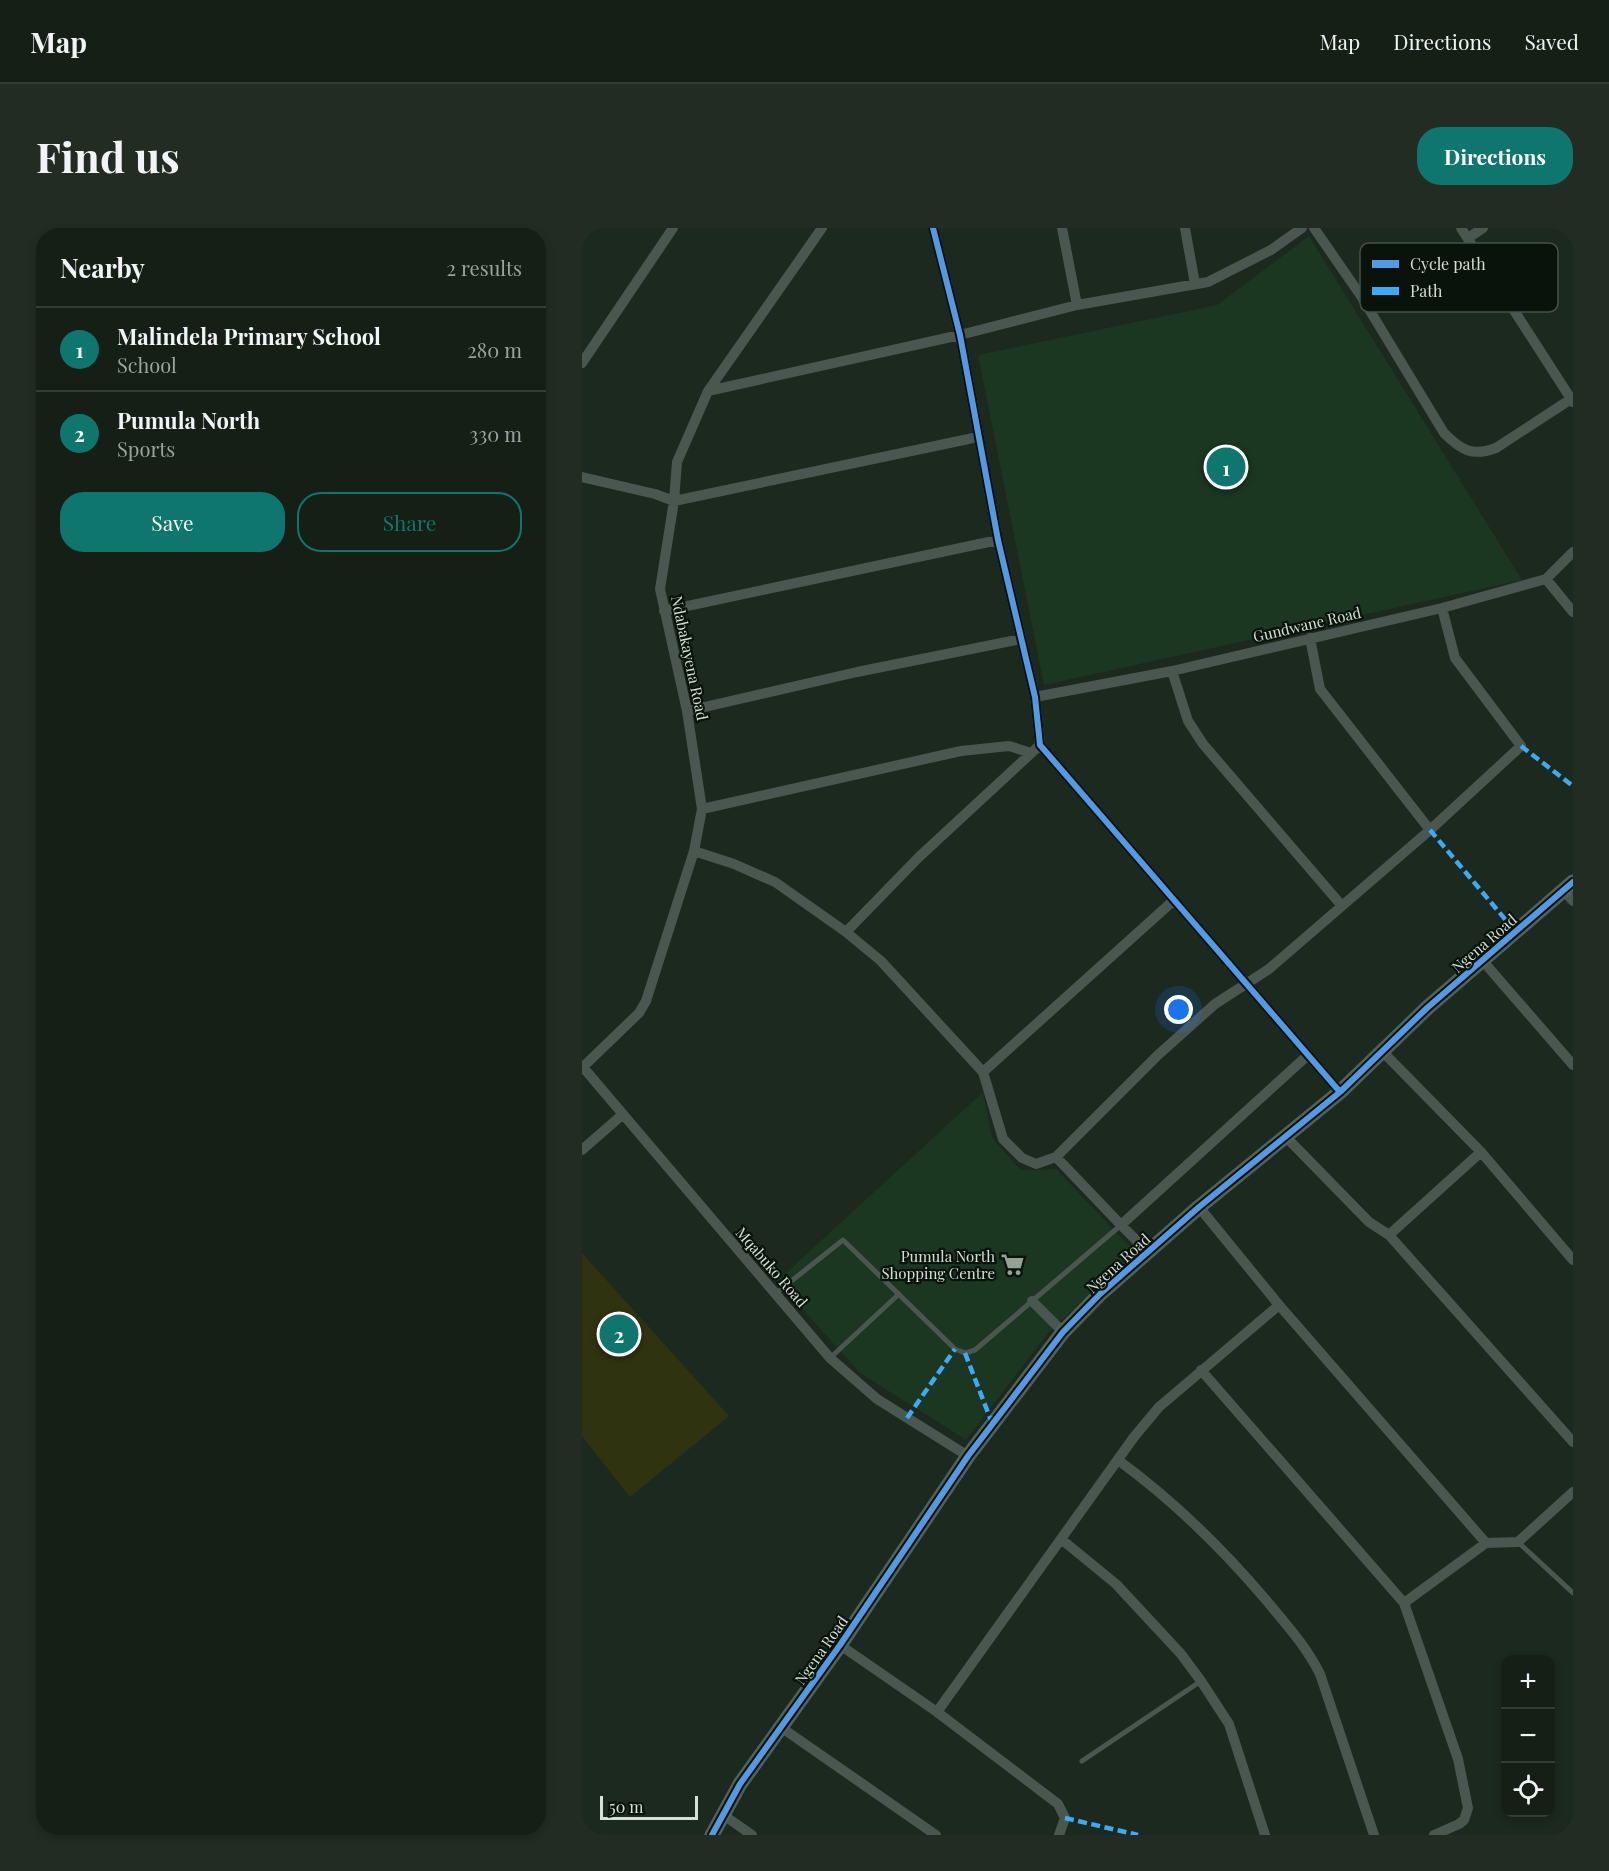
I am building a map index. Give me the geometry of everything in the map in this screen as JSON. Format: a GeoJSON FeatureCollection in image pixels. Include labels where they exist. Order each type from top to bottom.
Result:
{"type":"FeatureCollection","features":[{"type":"Feature","properties":{"kind":"street"},"geometry":{"type":"LineString","coordinates":[[582,363],[672,228]]}},
{"type":"Feature","properties":{"kind":"street","name":"Ndabakayena Road"},"geometry":{"type":"LineString","coordinates":[[583,1067],[639,1013],[646,1000],[694,851],[702,809],[687,711],[664,611],[661,575],[674,501],[677,462],[708,391],[822,228]]}},
{"type":"Feature","properties":{"kind":"street"},"geometry":{"type":"LineString","coordinates":[[933,228],[960,335],[998,540],[1035,698],[1040,745],[1340,1092]]}},
{"type":"Feature","properties":{"kind":"street"},"geometry":{"type":"LineString","coordinates":[[1062,228],[1077,305]]}},
{"type":"Feature","properties":{"kind":"street"},"geometry":{"type":"LineString","coordinates":[[1185,228],[1195,284]]}},
{"type":"Feature","properties":{"kind":"street"},"geometry":{"type":"LineString","coordinates":[[708,391],[960,335],[1077,305],[1195,284],[1225,276],[1271,250],[1302,228]]}},
{"type":"Feature","properties":{"kind":"street"},"geometry":{"type":"LineString","coordinates":[[1314,228],[1360,295]]}},
{"type":"Feature","properties":{"kind":"street"},"geometry":{"type":"LineString","coordinates":[[1461,228],[1471,243]]}},
{"type":"Feature","properties":{"kind":"street"},"geometry":{"type":"LineString","coordinates":[[1468,238],[1483,228]]}},
{"type":"Feature","properties":{"kind":"street"},"geometry":{"type":"LineString","coordinates":[[1371,312],[1444,432],[1457,447],[1469,453],[1484,453],[1496,448],[1572,400],[1516,312]]}},
{"type":"Feature","properties":{"kind":"street"},"geometry":{"type":"LineString","coordinates":[[582,477],[655,494],[674,501],[978,437]]}},
{"type":"Feature","properties":{"kind":"street"},"geometry":{"type":"LineString","coordinates":[[664,611],[998,540]]}},
{"type":"Feature","properties":{"kind":"street","name":"Gundwane Road"},"geometry":{"type":"LineString","coordinates":[[1035,698],[1172,671],[1442,608],[1546,579],[1573,552]]}},
{"type":"Feature","properties":{"kind":"street"},"geometry":{"type":"LineString","coordinates":[[1546,579],[1573,612]]}},
{"type":"Feature","properties":{"kind":"street"},"geometry":{"type":"LineString","coordinates":[[694,851],[734,864],[775,882],[846,932],[881,961],[983,1072],[1003,1139],[1022,1158],[1036,1164],[1056,1157],[1158,1055],[1215,1004],[1269,969],[1430,830],[1521,746],[1455,658],[1442,608]]}},
{"type":"Feature","properties":{"kind":"street"},"geometry":{"type":"LineString","coordinates":[[1310,638],[1320,689],[1430,830]]}},
{"type":"Feature","properties":{"kind":"street"},"geometry":{"type":"LineString","coordinates":[[687,711],[857,672],[1021,639]]}},
{"type":"Feature","properties":{"kind":"street"},"geometry":{"type":"LineString","coordinates":[[1172,671],[1188,721],[1203,744],[1342,906]]}},
{"type":"Feature","properties":{"kind":"street"},"geometry":{"type":"LineString","coordinates":[[846,932],[889,886],[1040,745]]}},
{"type":"Feature","properties":{"kind":"street"},"geometry":{"type":"LineString","coordinates":[[702,809],[961,751],[1010,746],[1031,753]]}},
{"type":"Feature","properties":{"kind":"street","name":"Ngena Road"},"geometry":{"type":"LineString","coordinates":[[712,1835],[740,1784],[840,1645],[968,1456],[1063,1332],[1100,1294],[1199,1207],[1340,1092],[1482,960],[1570,891]]}},
{"type":"Feature","properties":{"kind":"street"},"geometry":{"type":"LineString","coordinates":[[983,1072],[1173,901]]}},
{"type":"Feature","properties":{"kind":"street"},"geometry":{"type":"LineString","coordinates":[[1482,960],[1573,1065]]}},
{"type":"Feature","properties":{"kind":"street"},"geometry":{"type":"LineString","coordinates":[[1383,1052],[1481,1152],[1573,1260]]}},
{"type":"Feature","properties":{"kind":"street"},"geometry":{"type":"LineString","coordinates":[[1121,1225],[1308,1055]]}},
{"type":"Feature","properties":{"kind":"street","name":"Mqabuko Road"},"geometry":{"type":"LineString","coordinates":[[583,1067],[622,1116],[830,1359],[877,1399],[968,1456]]}},
{"type":"Feature","properties":{"kind":"street"},"geometry":{"type":"LineString","coordinates":[[582,1150],[622,1116]]}},
{"type":"Feature","properties":{"kind":"street"},"geometry":{"type":"LineString","coordinates":[[1286,1137],[1369,1222],[1389,1235],[1573,1443]]}},
{"type":"Feature","properties":{"kind":"street"},"geometry":{"type":"LineString","coordinates":[[1389,1235],[1481,1152]]}},
{"type":"Feature","properties":{"kind":"street"},"geometry":{"type":"LineString","coordinates":[[1056,1157],[1148,1252]]}},
{"type":"Feature","properties":{"kind":"street"},"geometry":{"type":"LineString","coordinates":[[1199,1207],[1279,1305],[1486,1543]]}},
{"type":"Feature","properties":{"kind":"street"},"geometry":{"type":"LineString","coordinates":[[1032,1300],[1063,1332]]}},
{"type":"Feature","properties":{"kind":"street"},"geometry":{"type":"LineString","coordinates":[[937,1712],[1118,1460],[1159,1407],[1279,1305]]}},
{"type":"Feature","properties":{"kind":"street"},"geometry":{"type":"LineString","coordinates":[[1201,1370],[1404,1603],[1458,1759],[1468,1808],[1464,1820],[1459,1824],[1434,1835]]}},
{"type":"Feature","properties":{"kind":"street"},"geometry":{"type":"LineString","coordinates":[[1118,1460],[1163,1493],[1193,1520],[1256,1588],[1310,1653],[1320,1674],[1374,1835]]}},
{"type":"Feature","properties":{"kind":"street"},"geometry":{"type":"LineString","coordinates":[[1404,1603],[1486,1543],[1518,1542],[1573,1492]]}},
{"type":"Feature","properties":{"kind":"street"},"geometry":{"type":"LineString","coordinates":[[1061,1539],[1123,1591],[1181,1654],[1201,1681],[1229,1724],[1265,1835]]}},
{"type":"Feature","properties":{"kind":"street"},"geometry":{"type":"LineString","coordinates":[[840,1645],[937,1712],[1058,1804],[1065,1818],[1059,1835]]}},
{"type":"Feature","properties":{"kind":"street"},"geometry":{"type":"LineString","coordinates":[[782,1728],[936,1835]]}},
{"type":"Feature","properties":{"kind":"street"},"geometry":{"type":"LineString","coordinates":[[722,1814],[752,1835]]}},
{"type":"Feature","properties":{"kind":"lane"},"geometry":{"type":"LineString","coordinates":[[775,1294],[843,1240],[955,1349],[965,1353],[975,1350],[1121,1225]]}},
{"type":"Feature","properties":{"kind":"lane"},"geometry":{"type":"LineString","coordinates":[[830,1359],[899,1294]]}},
{"type":"Feature","properties":{"kind":"lane"},"geometry":{"type":"LineString","coordinates":[[1518,1542],[1573,1593]]}},
{"type":"Feature","properties":{"kind":"lane"},"geometry":{"type":"LineString","coordinates":[[1082,1761],[1201,1681]]}},
{"type":"Feature","properties":{"kind":"shaded area"},"geometry":{"type":"Polygon","coordinates":[[[1309,236],[1522,580],[1044,685],[978,355],[1217,305],[1309,236]]]}},
{"type":"Feature","properties":{"kind":"shaded area"},"geometry":{"type":"Polygon","coordinates":[[[983,1092],[992,1138],[1021,1170],[1056,1169],[1135,1252],[1049,1332],[966,1440],[860,1373],[777,1281],[983,1092]]]}},
{"type":"Feature","properties":{"kind":"shaded area"},"geometry":{"type":"Polygon","coordinates":[[[582,1253],[729,1416],[630,1497],[582,1436],[582,1253]]]}},
{"type":"Feature","properties":{"kind":"marked path"},"geometry":{"type":"LineString","coordinates":[[1521,746],[1573,786]]}},
{"type":"Feature","properties":{"kind":"marked path"},"geometry":{"type":"LineString","coordinates":[[1430,830],[1515,931]]}},
{"type":"Feature","properties":{"kind":"marked path"},"geometry":{"type":"LineString","coordinates":[[907,1418],[955,1349]]}},
{"type":"Feature","properties":{"kind":"marked path"},"geometry":{"type":"LineString","coordinates":[[965,1353],[992,1423]]}},
{"type":"Feature","properties":{"kind":"marked path"},"geometry":{"type":"LineString","coordinates":[[1065,1818],[1138,1835]]}},
{"type":"Feature","properties":{"kind":"cycle path"},"geometry":{"type":"LineString","coordinates":[[933,228],[960,335],[998,540],[1035,697],[1040,745],[1340,1092]]}},
{"type":"Feature","properties":{"kind":"cycle path"},"geometry":{"type":"LineString","coordinates":[[712,1835],[740,1784],[840,1645],[968,1456],[1063,1332],[1100,1294],[1199,1207],[1340,1092],[1427,1008],[1573,882]]}},
{"type":"Feature","properties":{"kind":"place","name":"Malindela Primary School"},"geometry":{"type":"Point","coordinates":[1226,467]}},
{"type":"Feature","properties":{"kind":"place","name":"Pumula North Shopping Centre"},"geometry":{"type":"Point","coordinates":[1013,1265]}},
{"type":"Feature","properties":{"kind":"place","name":"Pumula North"},"geometry":{"type":"Point","coordinates":[619,1334]}}]}
